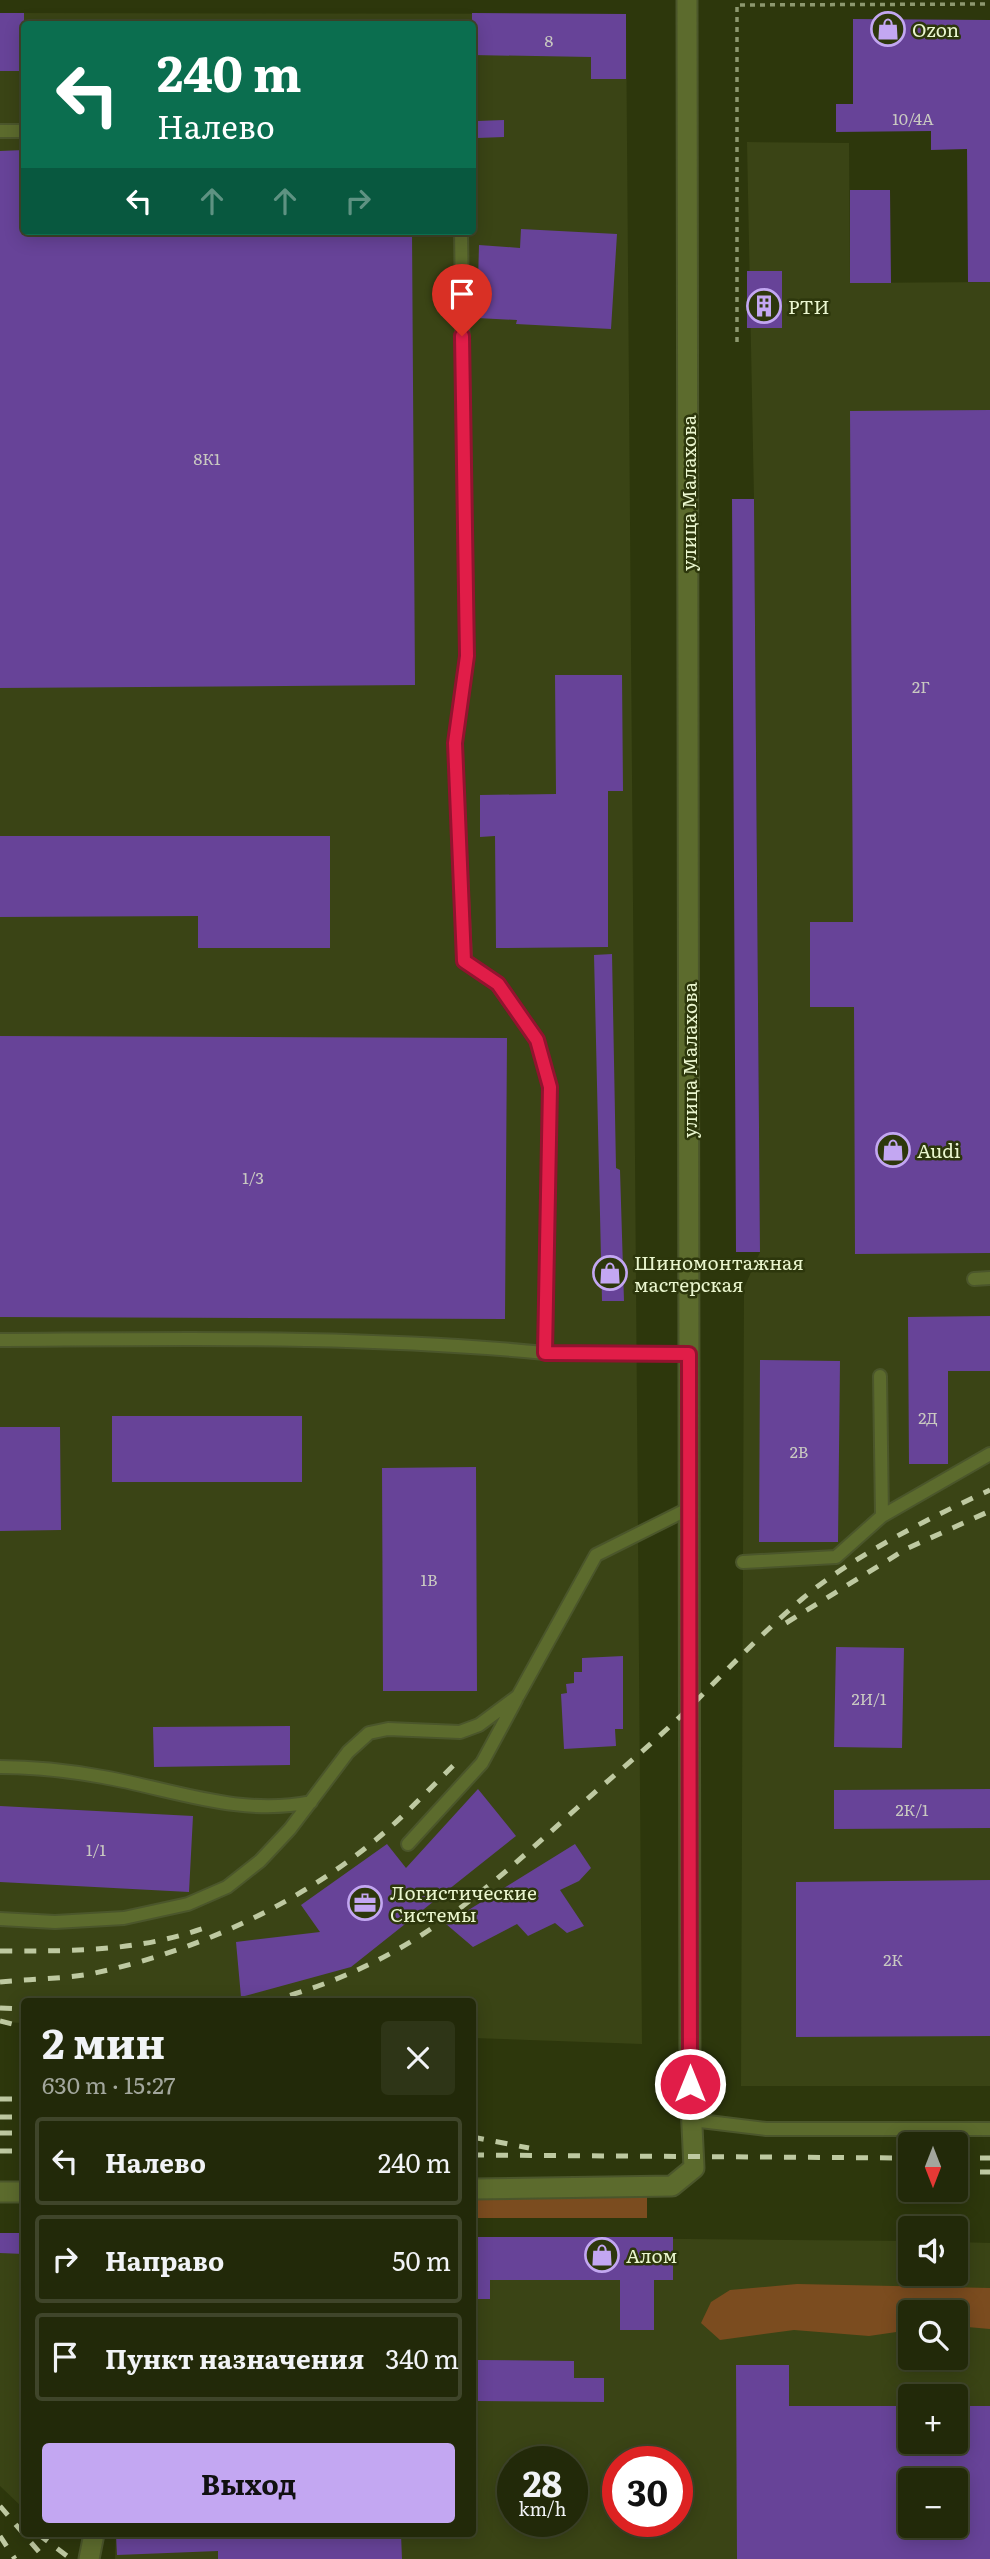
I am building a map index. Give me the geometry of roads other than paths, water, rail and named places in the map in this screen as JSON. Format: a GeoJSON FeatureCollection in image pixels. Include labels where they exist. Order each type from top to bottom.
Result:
{"type":"FeatureCollection","features":[{"type":"Feature","properties":{"kind":"street","name":"улица Малахова"},"geometry":{"type":"LineString","coordinates":[[476,2189],[672,2186],[694,2168],[689,1354],[687,0]]}},
{"type":"Feature","properties":{"kind":"street"},"geometry":{"type":"LineString","coordinates":[[0,2192],[21,2192]]}},
{"type":"Feature","properties":{"kind":"street"},"geometry":{"type":"LineString","coordinates":[[89,2559],[93,2537]]}},
{"type":"Feature","properties":{"kind":"lane"},"geometry":{"type":"LineString","coordinates":[[0,131],[21,131]]}},
{"type":"Feature","properties":{"kind":"lane"},"geometry":{"type":"LineString","coordinates":[[461,235],[467,656],[455,743],[464,961],[498,984],[537,1040],[550,1087],[545,1353]]}},
{"type":"Feature","properties":{"kind":"lane"},"geometry":{"type":"LineString","coordinates":[[974,1279],[990,1278]]}},
{"type":"Feature","properties":{"kind":"lane"},"geometry":{"type":"LineString","coordinates":[[0,1340],[349,1339],[451,1343],[545,1353],[689,1354]]}},
{"type":"Feature","properties":{"kind":"lane"},"geometry":{"type":"LineString","coordinates":[[880,1376],[882,1516]]}},
{"type":"Feature","properties":{"kind":"lane"},"geometry":{"type":"LineString","coordinates":[[743,1562],[836,1557],[882,1516],[990,1454]]}},
{"type":"Feature","properties":{"kind":"lane"},"geometry":{"type":"LineString","coordinates":[[408,1844],[482,1763],[596,1555],[690,1508]]}},
{"type":"Feature","properties":{"kind":"lane"},"geometry":{"type":"LineString","coordinates":[[0,1919],[55,1922],[124,1919],[188,1904],[227,1887],[260,1861],[311,1802],[348,1752],[369,1733],[388,1729],[460,1732],[479,1725],[518,1696]]}},
{"type":"Feature","properties":{"kind":"lane"},"geometry":{"type":"LineString","coordinates":[[0,1767],[101,1776],[244,1806],[285,1807],[311,1802]]}},
{"type":"Feature","properties":{"kind":"lane"},"geometry":{"type":"LineString","coordinates":[[692,2120],[766,2129],[990,2129]]}},
{"type":"Feature","properties":{"kind":"railway"},"geometry":{"type":"LineString","coordinates":[[280,1998],[359,1969],[399,1949],[435,1926],[505,1872],[649,1745],[773,1624],[822,1583],[892,1539],[990,1490]]}},
{"type":"Feature","properties":{"kind":"railway"},"geometry":{"type":"LineString","coordinates":[[786,1623],[906,1549],[990,1511]]}},
{"type":"Feature","properties":{"kind":"railway"},"geometry":{"type":"LineString","coordinates":[[0,1982],[79,1976],[128,1965],[165,1954],[239,1925],[309,1888],[342,1866],[396,1822],[461,1758]]}},
{"type":"Feature","properties":{"kind":"railway"},"geometry":{"type":"LineString","coordinates":[[0,1951],[80,1950],[132,1945],[184,1935],[210,1926]]}},
{"type":"Feature","properties":{"kind":"railway"},"geometry":{"type":"LineString","coordinates":[[0,2008],[21,2009]]}},
{"type":"Feature","properties":{"kind":"railway"},"geometry":{"type":"LineString","coordinates":[[0,2021],[21,2026]]}},
{"type":"Feature","properties":{"kind":"railway"},"geometry":{"type":"LineString","coordinates":[[0,2099],[21,2099]]}},
{"type":"Feature","properties":{"kind":"railway"},"geometry":{"type":"LineString","coordinates":[[0,2117],[21,2117]]}},
{"type":"Feature","properties":{"kind":"railway"},"geometry":{"type":"LineString","coordinates":[[0,2133],[21,2133]]}},
{"type":"Feature","properties":{"kind":"railway"},"geometry":{"type":"LineString","coordinates":[[476,2138],[529,2148]]}},
{"type":"Feature","properties":{"kind":"railway"},"geometry":{"type":"LineString","coordinates":[[0,2151],[21,2151]]}},
{"type":"Feature","properties":{"kind":"railway"},"geometry":{"type":"LineString","coordinates":[[476,2155],[898,2158]]}},
{"type":"Feature","properties":{"kind":"railway"},"geometry":{"type":"LineString","coordinates":[[968,2158],[990,2158]]}},
{"type":"Feature","properties":{"kind":"railway"},"geometry":{"type":"LineString","coordinates":[[968,2172],[990,2172]]}},
{"type":"Feature","properties":{"kind":"railway"},"geometry":{"type":"LineString","coordinates":[[0,2506],[21,2531]]}},
{"type":"Feature","properties":{"kind":"railway"},"geometry":{"type":"LineString","coordinates":[[0,2536],[15,2559]]}},
{"type":"Feature","properties":{"kind":"railway"},"geometry":{"type":"LineString","coordinates":[[26,2537],[45,2559]]}},
{"type":"Feature","properties":{"kind":"railway"},"geometry":{"type":"LineString","coordinates":[[42,2537],[71,2559]]}},
{"type":"Feature","properties":{"kind":"place","name":"Ozon"},"geometry":{"type":"Point","coordinates":[888,29]}},
{"type":"Feature","properties":{"kind":"place","name":"РТИ"},"geometry":{"type":"Point","coordinates":[764,306]}},
{"type":"Feature","properties":{"kind":"place","name":"Audi"},"geometry":{"type":"Point","coordinates":[893,1150]}},
{"type":"Feature","properties":{"kind":"place","name":"Шиномонтажная мастерская"},"geometry":{"type":"Point","coordinates":[610,1273]}},
{"type":"Feature","properties":{"kind":"place","name":"Логистические Системы"},"geometry":{"type":"Point","coordinates":[365,1903]}},
{"type":"Feature","properties":{"kind":"place","name":"Алом"},"geometry":{"type":"Point","coordinates":[602,2255]}}]}
